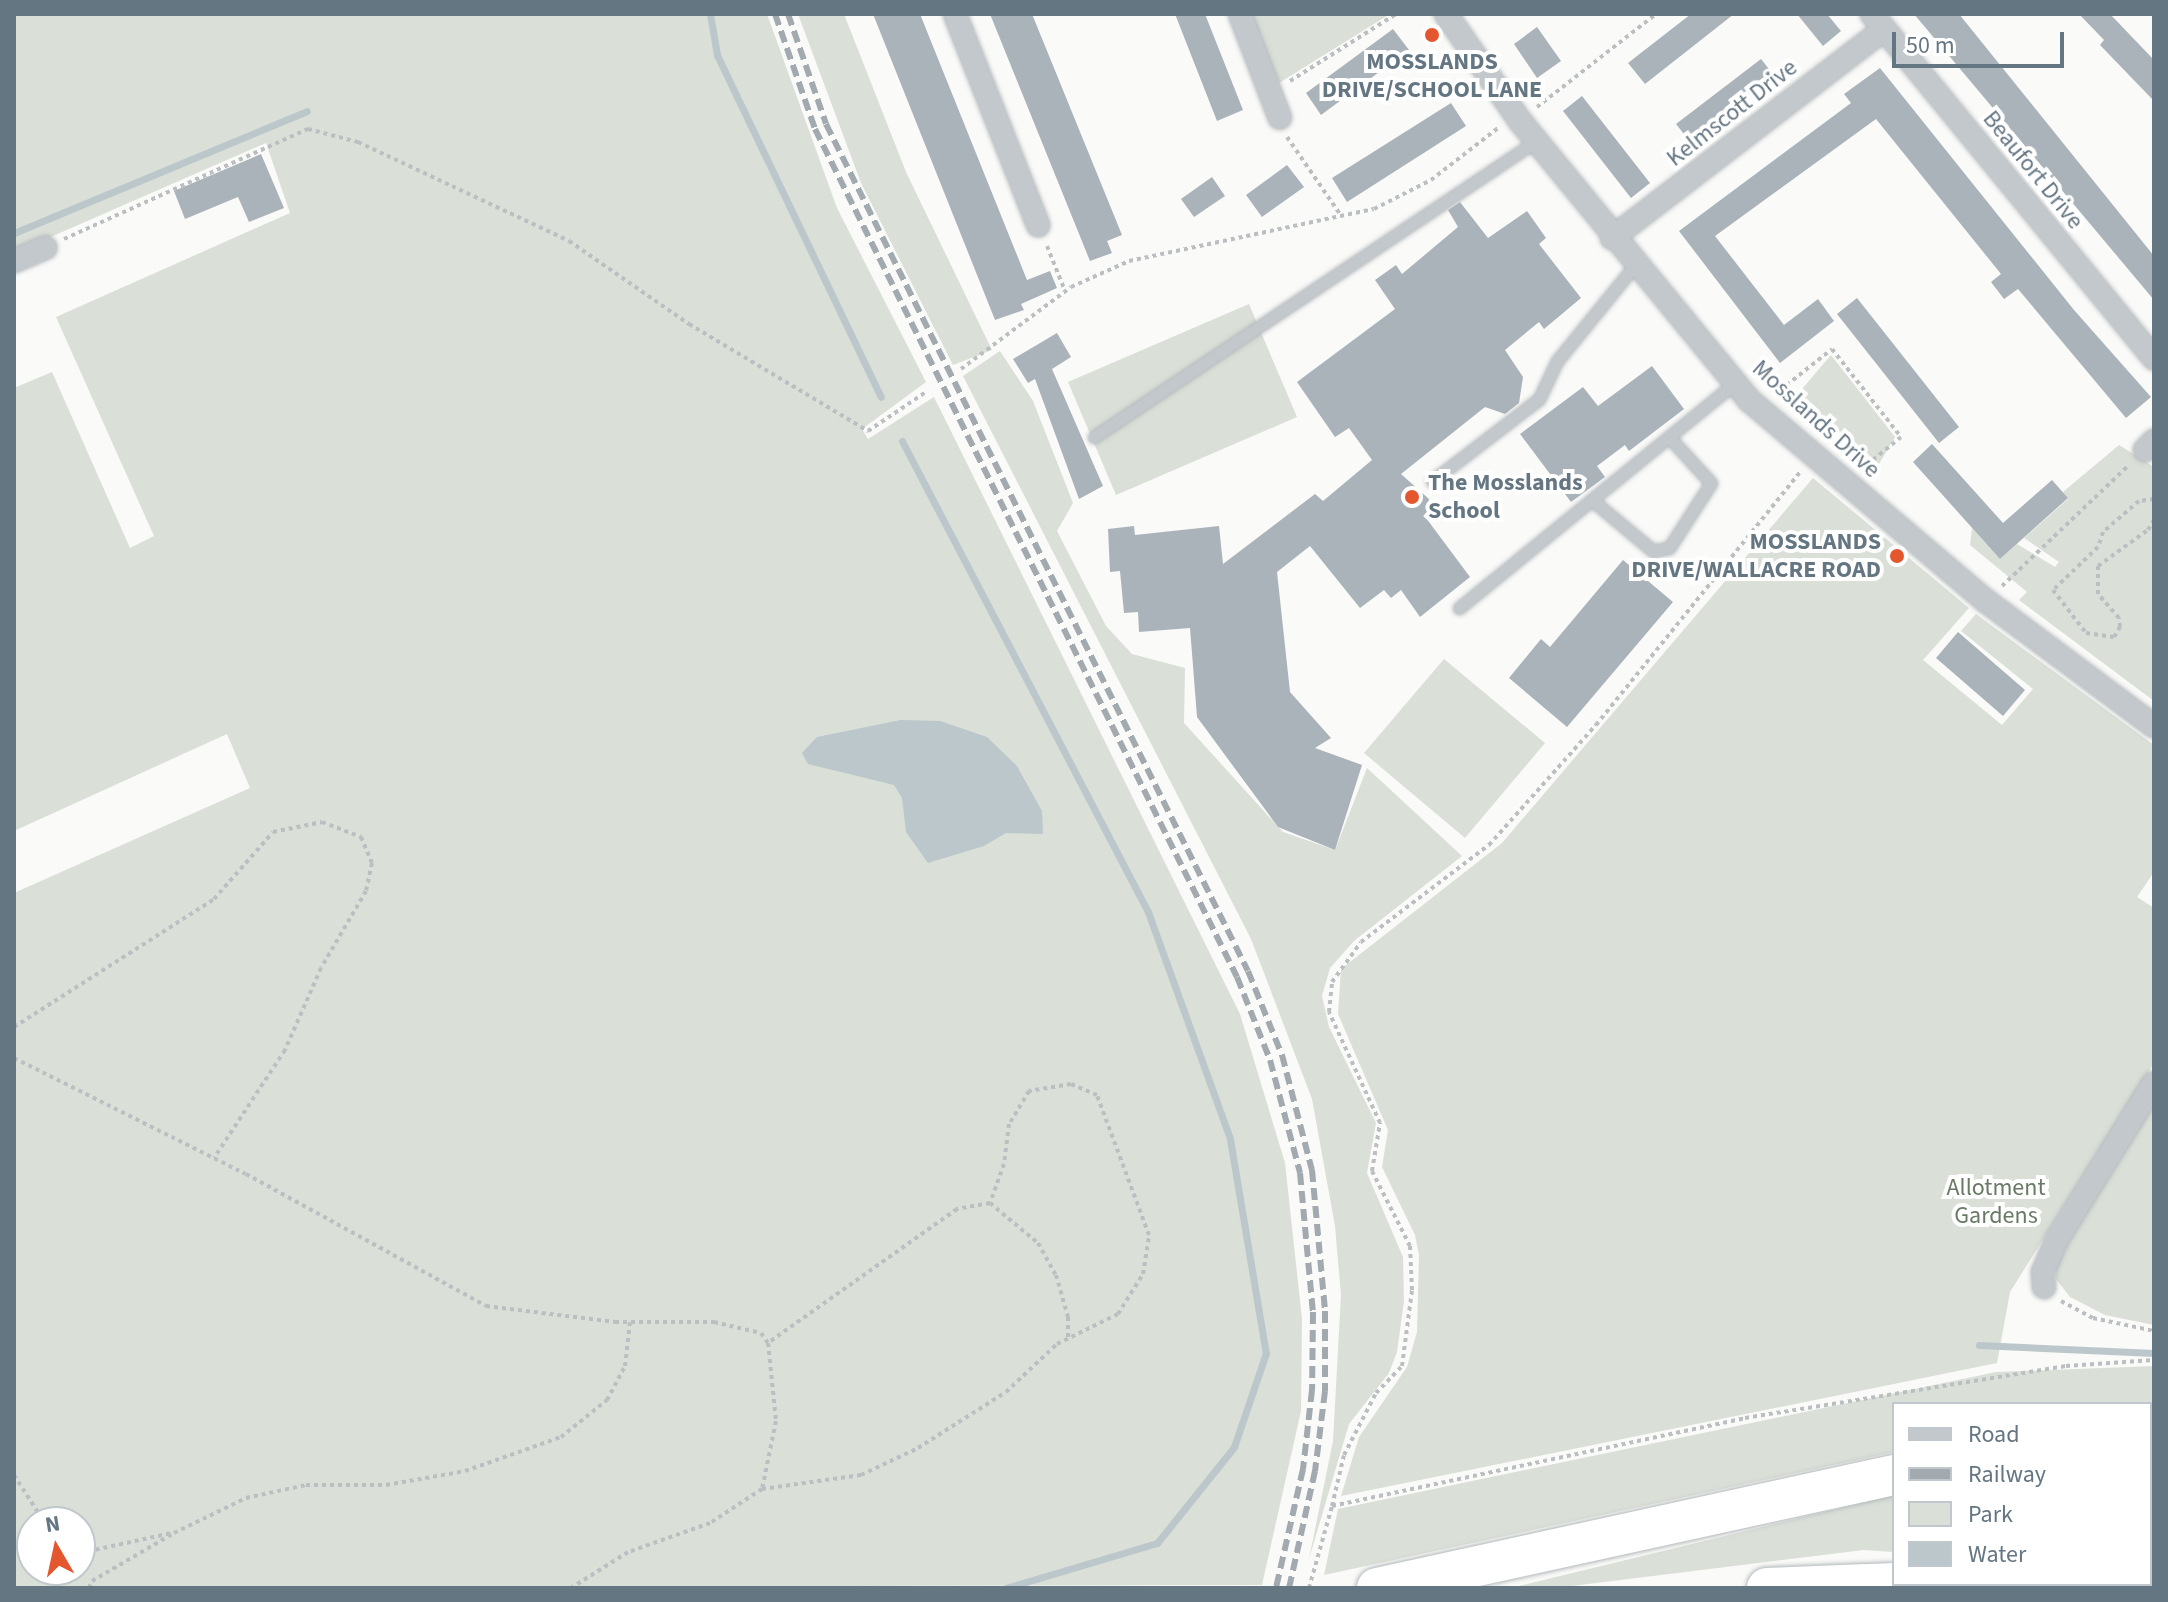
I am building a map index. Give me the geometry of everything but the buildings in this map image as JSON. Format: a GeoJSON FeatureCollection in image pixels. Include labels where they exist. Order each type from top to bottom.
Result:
{"type":"FeatureCollection","features":[{"type":"Feature","properties":{"kind":"highway"},"geometry":{"type":"LineString","coordinates":[[1377,1588],[1892,1475]]}},
{"type":"Feature","properties":{"kind":"highway"},"geometry":{"type":"LineString","coordinates":[[1767,1588],[1892,1583]]}},
{"type":"Feature","properties":{"kind":"highway"},"geometry":{"type":"LineString","coordinates":[[2004,1586],[2031,1588]]}},
{"type":"Feature","properties":{"kind":"street"},"geometry":{"type":"LineString","coordinates":[[955,14],[1038,225]]}},
{"type":"Feature","properties":{"kind":"street"},"geometry":{"type":"LineString","coordinates":[[1240,14],[1280,118]]}},
{"type":"Feature","properties":{"kind":"street","name":"Mosslands Drive"},"geometry":{"type":"LineString","coordinates":[[1446,14],[1518,118],[1612,238],[1758,407],[1986,601],[2154,726]]}},
{"type":"Feature","properties":{"kind":"street","name":"Kelmscott Drive"},"geometry":{"type":"LineString","coordinates":[[1612,238],[1878,21]]}},
{"type":"Feature","properties":{"kind":"street","name":"Beaufort Drive"},"geometry":{"type":"LineString","coordinates":[[1878,21],[2154,358]]}},
{"type":"Feature","properties":{"kind":"street"},"geometry":{"type":"LineString","coordinates":[[14,261],[45,248]]}},
{"type":"Feature","properties":{"kind":"street"},"geometry":{"type":"LineString","coordinates":[[2044,1287],[2043,1272],[2056,1241],[2154,1083]]}},
{"type":"Feature","properties":{"kind":"lane"},"geometry":{"type":"LineString","coordinates":[[1094,437],[1536,141]]}},
{"type":"Feature","properties":{"kind":"lane"},"geometry":{"type":"LineString","coordinates":[[1432,481],[1539,399],[1557,361],[1635,265]]}},
{"type":"Feature","properties":{"kind":"lane"},"geometry":{"type":"LineString","coordinates":[[1459,608],[1735,383]]}},
{"type":"Feature","properties":{"kind":"lane"},"geometry":{"type":"LineString","coordinates":[[1592,500],[1653,551],[1669,548],[1711,483],[1669,437]]}},
{"type":"Feature","properties":{"kind":"path"},"geometry":{"type":"LineString","coordinates":[[1271,94],[1396,14]]}},
{"type":"Feature","properties":{"kind":"path"},"geometry":{"type":"LineString","coordinates":[[961,369],[1065,291],[1129,261],[1374,209],[1431,180],[1656,14]]}},
{"type":"Feature","properties":{"kind":"path"},"geometry":{"type":"LineString","coordinates":[[1280,118],[1284,132],[1342,217]]}},
{"type":"Feature","properties":{"kind":"path"},"geometry":{"type":"LineString","coordinates":[[45,248],[308,129],[358,142],[569,241],[689,324],[868,431],[926,392]]}},
{"type":"Feature","properties":{"kind":"path"},"geometry":{"type":"LineString","coordinates":[[1038,225],[1065,291]]}},
{"type":"Feature","properties":{"kind":"path"},"geometry":{"type":"LineString","coordinates":[[1758,407],[1832,349],[1901,437],[1845,482]]}},
{"type":"Feature","properties":{"kind":"path"},"geometry":{"type":"LineString","coordinates":[[1986,601],[2149,446]]}},
{"type":"Feature","properties":{"kind":"path"},"geometry":{"type":"LineString","coordinates":[[1309,1588],[1344,1455],[1376,1393],[1402,1366],[1412,1290],[1410,1246],[1372,1171],[1380,1123],[1329,1012],[1332,982],[1361,942],[1489,845],[1596,725],[1741,540],[1815,456]]}},
{"type":"Feature","properties":{"kind":"path"},"geometry":{"type":"LineString","coordinates":[[2154,499],[2139,501],[2103,532],[2098,547],[2053,590],[2086,633],[2114,637],[2120,627],[2119,618],[2098,594],[2098,566],[2148,530],[2154,520]]}},
{"type":"Feature","properties":{"kind":"path"},"geometry":{"type":"LineString","coordinates":[[14,1027],[214,899],[273,832],[322,822],[361,837],[372,863],[366,891],[321,968],[285,1050],[214,1158]]}},
{"type":"Feature","properties":{"kind":"path"},"geometry":{"type":"LineString","coordinates":[[14,1058],[214,1158],[486,1306],[630,1322],[714,1322],[761,1333],[768,1343],[776,1421],[762,1489]]}},
{"type":"Feature","properties":{"kind":"path"},"geometry":{"type":"LineString","coordinates":[[571,1588],[628,1552],[710,1523],[762,1489],[861,1475],[918,1448],[1006,1392],[1068,1338],[1118,1314],[1143,1274],[1149,1235],[1097,1095],[1071,1084],[1029,1091],[1009,1124],[1004,1164],[990,1203]]}},
{"type":"Feature","properties":{"kind":"path"},"geometry":{"type":"LineString","coordinates":[[768,1343],[957,1209],[990,1203]]}},
{"type":"Feature","properties":{"kind":"path"},"geometry":{"type":"LineString","coordinates":[[990,1203],[1038,1243],[1056,1275],[1068,1317],[1068,1338]]}},
{"type":"Feature","properties":{"kind":"path"},"geometry":{"type":"LineString","coordinates":[[2044,1287],[2093,1318],[2154,1331]]}},
{"type":"Feature","properties":{"kind":"path"},"geometry":{"type":"LineString","coordinates":[[89,1588],[92,1581],[174,1533],[246,1498],[306,1485],[386,1485],[465,1471],[561,1437],[607,1400],[625,1366],[630,1322]]}},
{"type":"Feature","properties":{"kind":"path"},"geometry":{"type":"LineString","coordinates":[[1332,1506],[1745,1418],[2066,1366],[2154,1360]]}},
{"type":"Feature","properties":{"kind":"path"},"geometry":{"type":"LineString","coordinates":[[14,1475],[34,1506]]}},
{"type":"Feature","properties":{"kind":"path"},"geometry":{"type":"LineString","coordinates":[[96,1550],[174,1533]]}},
{"type":"Feature","properties":{"kind":"green space"},"geometry":{"type":"Polygon","coordinates":[[[14,14],[767,14],[837,208],[926,382],[862,429],[868,439],[934,397],[1240,1014],[1285,1163],[1302,1319],[1301,1411],[1262,1585],[14,1588],[14,893],[250,788],[227,734],[14,831],[14,388],[52,372],[130,548],[154,536],[56,317],[290,213],[266,143],[14,253],[14,14]]]}},
{"type":"Feature","properties":{"kind":"green space"},"geometry":{"type":"Polygon","coordinates":[[[798,14],[844,14],[906,172],[992,350],[953,365],[861,183],[798,14]]]}},
{"type":"Feature","properties":{"kind":"green space"},"geometry":{"type":"Polygon","coordinates":[[[1248,14],[1390,14],[1279,83],[1248,14]]]}},
{"type":"Feature","properties":{"kind":"green space"},"geometry":{"type":"Polygon","coordinates":[[[1249,304],[1297,417],[1116,495],[1068,382],[1249,304]]]}},
{"type":"Feature","properties":{"kind":"green space"},"geometry":{"type":"Polygon","coordinates":[[[1000,351],[1033,401],[1073,503],[1057,531],[1106,626],[1132,654],[1185,668],[1184,723],[1283,832],[1335,850],[1367,768],[1462,856],[1354,941],[1330,968],[1322,996],[1329,1027],[1376,1123],[1367,1173],[1403,1257],[1404,1301],[1397,1352],[1389,1373],[1349,1424],[1309,1559],[1333,1441],[1341,1295],[1335,1226],[1312,1099],[1251,939],[963,376],[1000,351]]]}},
{"type":"Feature","properties":{"kind":"green space"},"geometry":{"type":"Polygon","coordinates":[[[1831,355],[1895,437],[1876,469],[1796,396],[1831,355]]]}},
{"type":"Feature","properties":{"kind":"green space"},"geometry":{"type":"Polygon","coordinates":[[[2119,445],[2154,467],[2154,701],[2019,600],[2027,592],[1970,545],[1972,528],[2000,559],[2017,544],[2055,567],[2059,562],[2024,538],[2068,499],[2063,492],[2119,445]]]}},
{"type":"Feature","properties":{"kind":"green space"},"geometry":{"type":"Polygon","coordinates":[[[1813,478],[1969,608],[1923,660],[2002,725],[2033,689],[1961,631],[1976,614],[2154,745],[2154,872],[2137,897],[2154,908],[2154,1063],[2010,1292],[1997,1363],[1341,1496],[1359,1437],[1407,1367],[1417,1332],[1419,1255],[1415,1235],[1382,1167],[1388,1130],[1338,1014],[1341,969],[1502,843],[1813,478]]]}},
{"type":"Feature","properties":{"kind":"green space"},"geometry":{"type":"Polygon","coordinates":[[[1444,659],[1545,743],[1465,838],[1364,753],[1444,659]]]}},
{"type":"Feature","properties":{"kind":"green space","name":"Allotment Gardens"},"geometry":{"type":"Polygon","coordinates":[[[2154,1101],[2154,1325],[2105,1315],[2070,1297],[2056,1279],[2055,1263],[2154,1101]]]}},
{"type":"Feature","properties":{"kind":"green space"},"geometry":{"type":"Polygon","coordinates":[[[2154,1366],[2154,1412],[2152,1402],[1892,1402],[1892,1452],[1324,1575],[1338,1509],[1996,1372],[2154,1366]]]}},
{"type":"Feature","properties":{"kind":"green space"},"geometry":{"type":"Polygon","coordinates":[[[2152,1459],[2154,1459],[2152,1570],[2152,1459]]]}},
{"type":"Feature","properties":{"kind":"green space"},"geometry":{"type":"Polygon","coordinates":[[[1892,1495],[1892,1552],[1864,1550],[1556,1588],[1511,1588],[1892,1495]]]}},
{"type":"Feature","properties":{"kind":"water"},"geometry":{"type":"Polygon","coordinates":[[[901,720],[940,721],[987,737],[1017,766],[1042,811],[1043,834],[1006,833],[984,846],[928,863],[906,832],[902,798],[894,785],[808,764],[802,753],[817,737],[901,720]]]}},
{"type":"Feature","properties":{"kind":"waterway"},"geometry":{"type":"LineString","coordinates":[[710,14],[717,55],[881,397]]}},
{"type":"Feature","properties":{"kind":"waterway"},"geometry":{"type":"LineString","coordinates":[[14,233],[307,111]]}},
{"type":"Feature","properties":{"kind":"waterway"},"geometry":{"type":"LineString","coordinates":[[902,441],[1148,912],[1230,1139],[1266,1353],[1234,1447],[1157,1543],[1006,1588]]}},
{"type":"Feature","properties":{"kind":"waterway"},"geometry":{"type":"LineString","coordinates":[[1979,1345],[2154,1353]]}},
{"type":"Feature","properties":{"kind":"railway"},"geometry":{"type":"LineString","coordinates":[[775,14],[815,129],[1237,977],[1270,1060],[1300,1173],[1313,1312],[1312,1390],[1303,1469],[1276,1588]]}},
{"type":"Feature","properties":{"kind":"railway"},"geometry":{"type":"LineString","coordinates":[[788,14],[826,124],[1248,971],[1282,1055],[1312,1170],[1325,1311],[1325,1391],[1315,1471],[1289,1588]]}},
{"type":"Feature","properties":{"kind":"place","name":"MOSSLANDS DRIVE/SCHOOL LANE"},"geometry":{"type":"Point","coordinates":[1432,35]}},
{"type":"Feature","properties":{"kind":"place","name":"The Mosslands School"},"geometry":{"type":"Point","coordinates":[1412,497]}},
{"type":"Feature","properties":{"kind":"place","name":"MOSSLANDS DRIVE/WALLACRE ROAD"},"geometry":{"type":"Point","coordinates":[1897,556]}}]}
